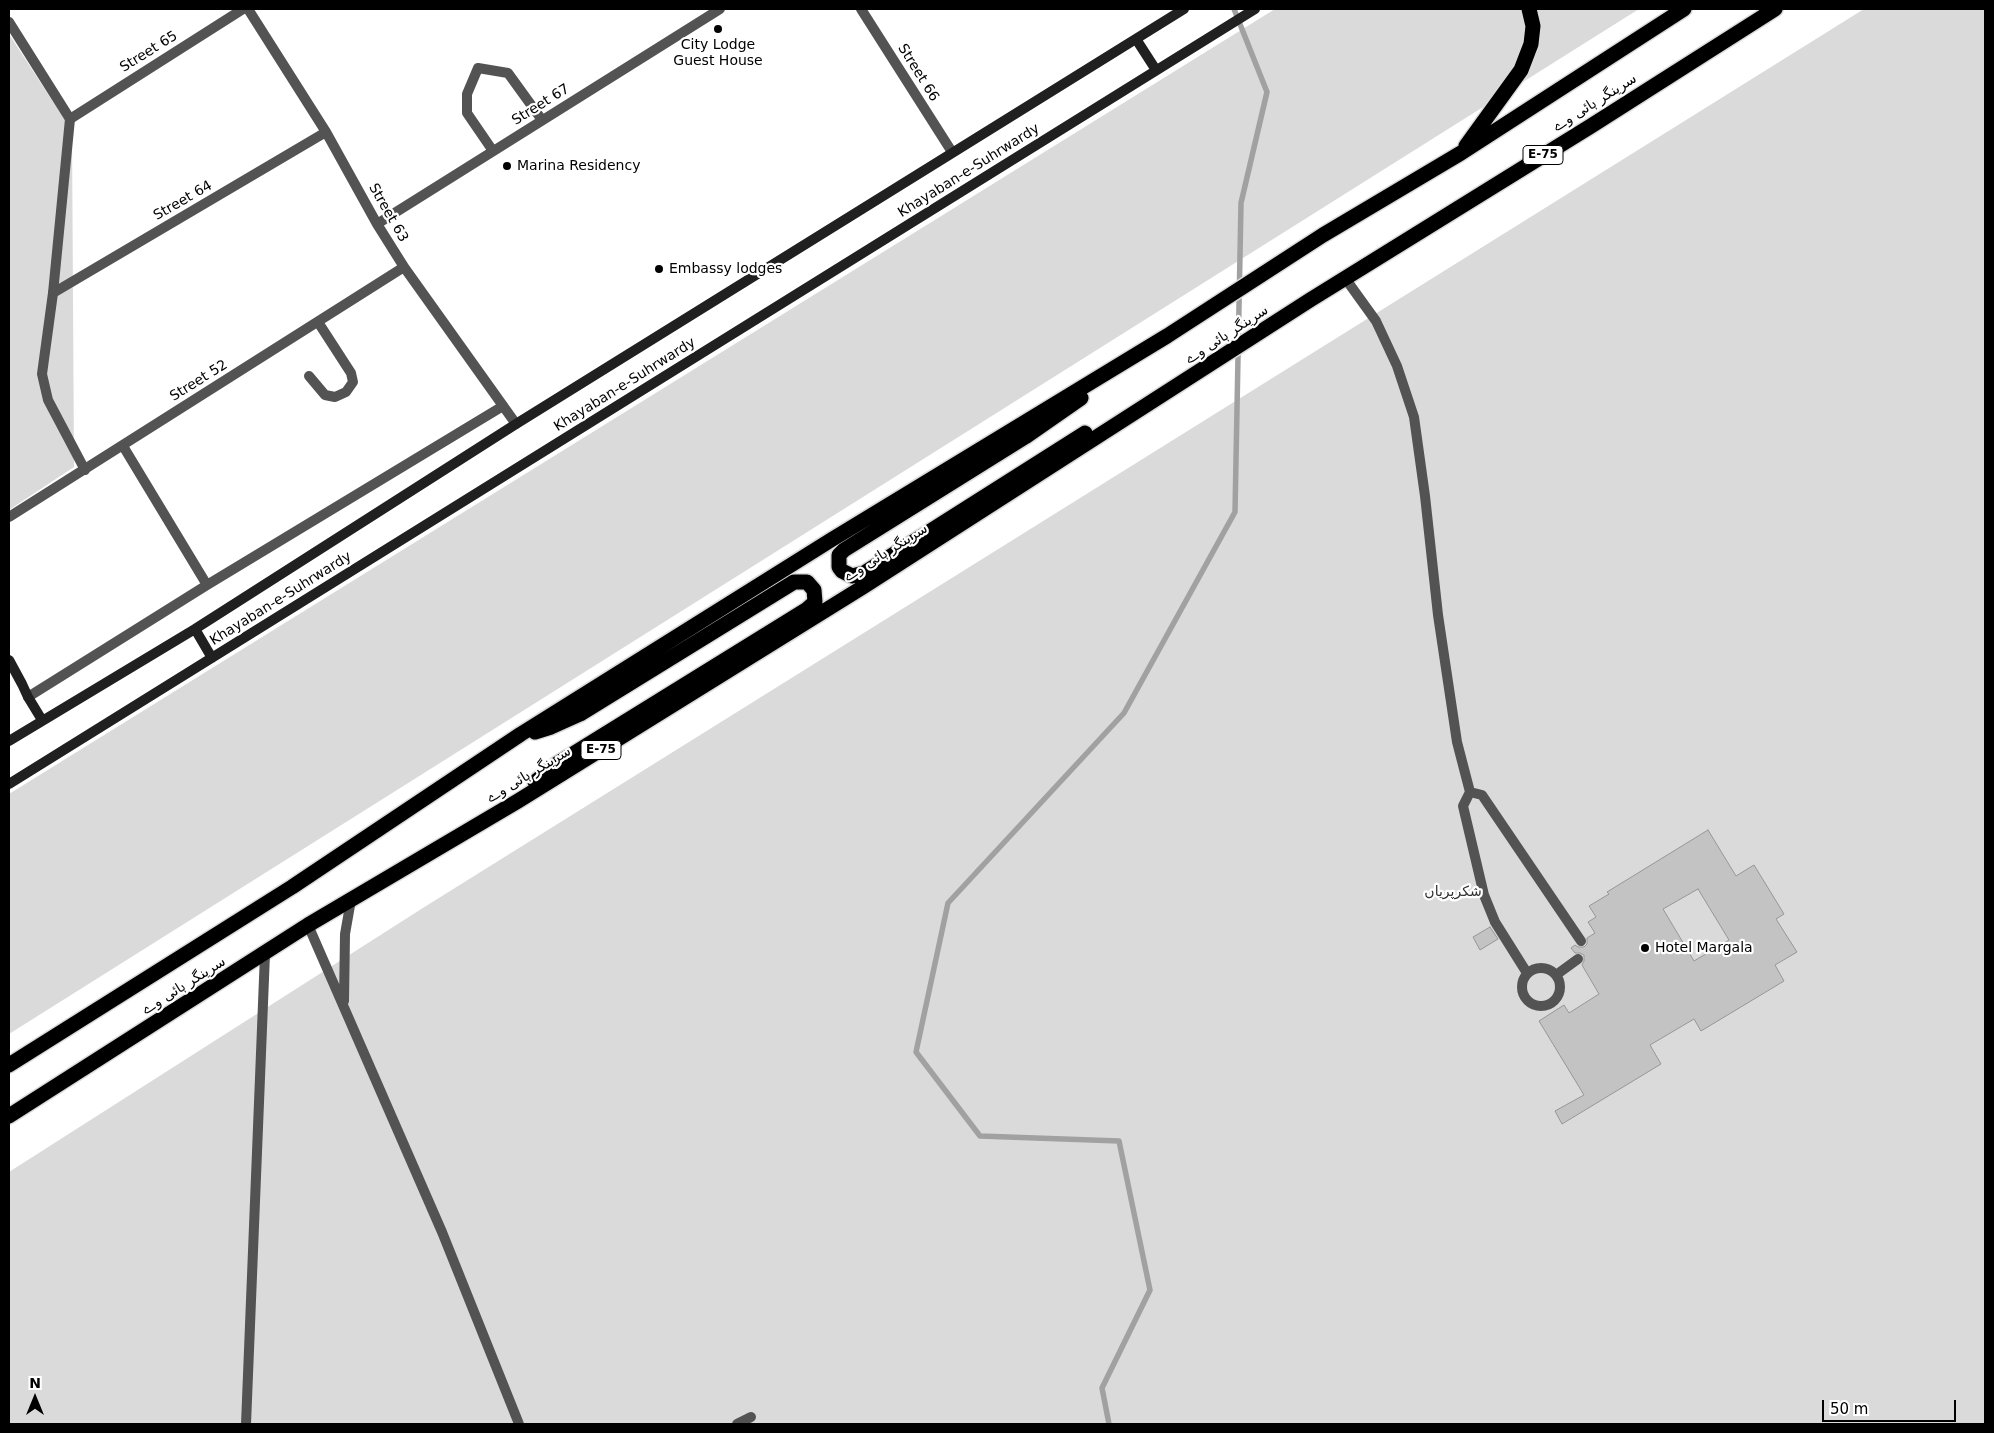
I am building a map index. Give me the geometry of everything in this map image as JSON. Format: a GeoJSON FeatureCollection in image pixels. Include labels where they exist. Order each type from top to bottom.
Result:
{"type":"FeatureCollection","features":[{"type":"Feature","properties":{"kind":"highway"},"geometry":{"type":"LineString","coordinates":[[1461,153],[1521,70],[1530,44],[1533,26],[1529,9]]}},
{"type":"Feature","properties":{"kind":"highway","name":"سرینگر ہائی وے"},"geometry":{"type":"LineString","coordinates":[[9,1065],[292,887],[521,734],[831,540],[1167,336],[1323,235],[1461,153],[1684,9]]}},
{"type":"Feature","properties":{"kind":"highway","name":"سرینگر ہائی وے"},"geometry":{"type":"LineString","coordinates":[[9,1116],[308,925],[518,801],[863,588],[1310,300],[1591,126],[1775,9]]}},
{"type":"Feature","properties":{"kind":"highway"},"geometry":{"type":"LineString","coordinates":[[1104,374],[1081,398],[1056,416],[844,550],[838,561],[842,571],[852,576],[864,573],[1112,417],[1159,399]]}},
{"type":"Feature","properties":{"kind":"highway"},"geometry":{"type":"LineString","coordinates":[[518,801],[542,775],[557,764],[812,606],[815,602],[814,590],[807,582],[794,582],[580,714],[551,727],[521,734]]}},
{"type":"Feature","properties":{"kind":"main road","name":"Khayaban-e-Suhrwardy"},"geometry":{"type":"LineString","coordinates":[[9,741],[195,629],[516,424],[1184,9]]}},
{"type":"Feature","properties":{"kind":"main road","name":"Khayaban-e-Suhrwardy"},"geometry":{"type":"LineString","coordinates":[[9,784],[1255,9]]}},
{"type":"Feature","properties":{"kind":"main road"},"geometry":{"type":"LineString","coordinates":[[1136,39],[1156,70]]}},
{"type":"Feature","properties":{"kind":"main road"},"geometry":{"type":"LineString","coordinates":[[195,629],[212,658]]}},
{"type":"Feature","properties":{"kind":"main road"},"geometry":{"type":"LineString","coordinates":[[9,660],[42,720]]}},
{"type":"Feature","properties":{"kind":"street","name":"Street 65"},"geometry":{"type":"LineString","coordinates":[[70,119],[243,9]]}},
{"type":"Feature","properties":{"kind":"street","name":"Street 63"},"geometry":{"type":"LineString","coordinates":[[248,9],[326,132],[377,224],[404,267],[516,424]]}},
{"type":"Feature","properties":{"kind":"street","name":"Street 67"},"geometry":{"type":"LineString","coordinates":[[377,224],[720,9]]}},
{"type":"Feature","properties":{"kind":"street","name":"Street 66"},"geometry":{"type":"LineString","coordinates":[[861,9],[952,152]]}},
{"type":"Feature","properties":{"kind":"street"},"geometry":{"type":"LineString","coordinates":[[9,22],[70,119],[53,293],[42,374],[48,400],[85,470]]}},
{"type":"Feature","properties":{"kind":"street"},"geometry":{"type":"LineString","coordinates":[[492,151],[467,113],[467,94],[478,68],[508,73],[542,120]]}},
{"type":"Feature","properties":{"kind":"street","name":"Street 64"},"geometry":{"type":"LineString","coordinates":[[53,293],[326,132]]}},
{"type":"Feature","properties":{"kind":"street","name":"Street 52"},"geometry":{"type":"LineString","coordinates":[[9,517],[404,267]]}},
{"type":"Feature","properties":{"kind":"street"},"geometry":{"type":"LineString","coordinates":[[1346,278],[1376,321],[1397,366],[1414,417],[1426,496],[1438,615],[1457,742],[1470,792],[1463,806],[1484,895],[1495,922],[1527,973]]}},
{"type":"Feature","properties":{"kind":"street"},"geometry":{"type":"LineString","coordinates":[[309,376],[324,395],[335,397],[346,392],[352,382],[351,372],[318,322]]}},
{"type":"Feature","properties":{"kind":"street"},"geometry":{"type":"LineString","coordinates":[[28,697],[207,585],[503,406]]}},
{"type":"Feature","properties":{"kind":"street"},"geometry":{"type":"LineString","coordinates":[[123,446],[207,585]]}},
{"type":"Feature","properties":{"kind":"street"},"geometry":{"type":"LineString","coordinates":[[1470,792],[1482,795],[1581,941]]}},
{"type":"Feature","properties":{"kind":"street"},"geometry":{"type":"LineString","coordinates":[[343,1006],[345,934],[351,900]]}},
{"type":"Feature","properties":{"kind":"street"},"geometry":{"type":"LineString","coordinates":[[308,925],[442,1232],[519,1424]]}},
{"type":"Feature","properties":{"kind":"street"},"geometry":{"type":"LineString","coordinates":[[246,1424],[265,954]]}},
{"type":"Feature","properties":{"kind":"street"},"geometry":{"type":"LineString","coordinates":[[1556,976],[1578,960]]}},
{"type":"Feature","properties":{"kind":"street"},"geometry":{"type":"LineString","coordinates":[[1540,968],[1552,971],[1560,987],[1556,998],[1546,1005],[1533,1004],[1524,995],[1522,982],[1527,973],[1540,968]]}},
{"type":"Feature","properties":{"kind":"street"},"geometry":{"type":"LineString","coordinates":[[737,1424],[751,1417]]}},
{"type":"Feature","properties":{"kind":"green space"},"geometry":{"type":"Polygon","coordinates":[[[1275,9],[1639,9],[9,1034],[9,794],[1275,9]]]}},
{"type":"Feature","properties":{"kind":"green space","name":"شکرپریاں"},"geometry":{"type":"Polygon","coordinates":[[[1864,9],[1985,9],[1985,1424],[9,1424],[9,1172],[426,906],[1864,9]]]}},
{"type":"Feature","properties":{"kind":"green space"},"geometry":{"type":"Polygon","coordinates":[[[9,34],[72,131],[74,467],[9,510],[9,34]]]}},
{"type":"Feature","properties":{"kind":"building"},"geometry":{"type":"Polygon","coordinates":[[[1708,830],[1736,876],[1754,865],[1784,914],[1776,919],[1797,952],[1775,965],[1784,981],[1701,1031],[1694,1019],[1650,1045],[1661,1064],[1562,1124],[1555,1111],[1584,1095],[1539,1021],[1564,1005],[1569,1013],[1599,994],[1582,965],[1584,955],[1575,953],[1571,948],[1575,945],[1584,947],[1587,944],[1587,938],[1595,933],[1588,922],[1596,917],[1589,906],[1609,894],[1607,892],[1708,830]],[[1698,889],[1663,909],[1694,961],[1729,940],[1698,889]]]}},
{"type":"Feature","properties":{"kind":"building"},"geometry":{"type":"Polygon","coordinates":[[[1490,927],[1498,939],[1480,950],[1473,937],[1490,927]]]}},
{"type":"Feature","properties":{"kind":"waterway"},"geometry":{"type":"LineString","coordinates":[[1109,1424],[1102,1388],[1150,1290],[1119,1141],[980,1136],[916,1052],[948,903],[1124,713],[1235,512],[1241,203],[1267,92],[1234,9]]}},
{"type":"Feature","properties":{"kind":"place","name":"City Lodge Guest House"},"geometry":{"type":"Point","coordinates":[718,29]}},
{"type":"Feature","properties":{"kind":"place","name":"Marina Residency"},"geometry":{"type":"Point","coordinates":[507,166]}},
{"type":"Feature","properties":{"kind":"place","name":"Embassy lodges"},"geometry":{"type":"Point","coordinates":[659,269]}},
{"type":"Feature","properties":{"kind":"place","name":"Hotel Margala"},"geometry":{"type":"Point","coordinates":[1645,948]}}]}
